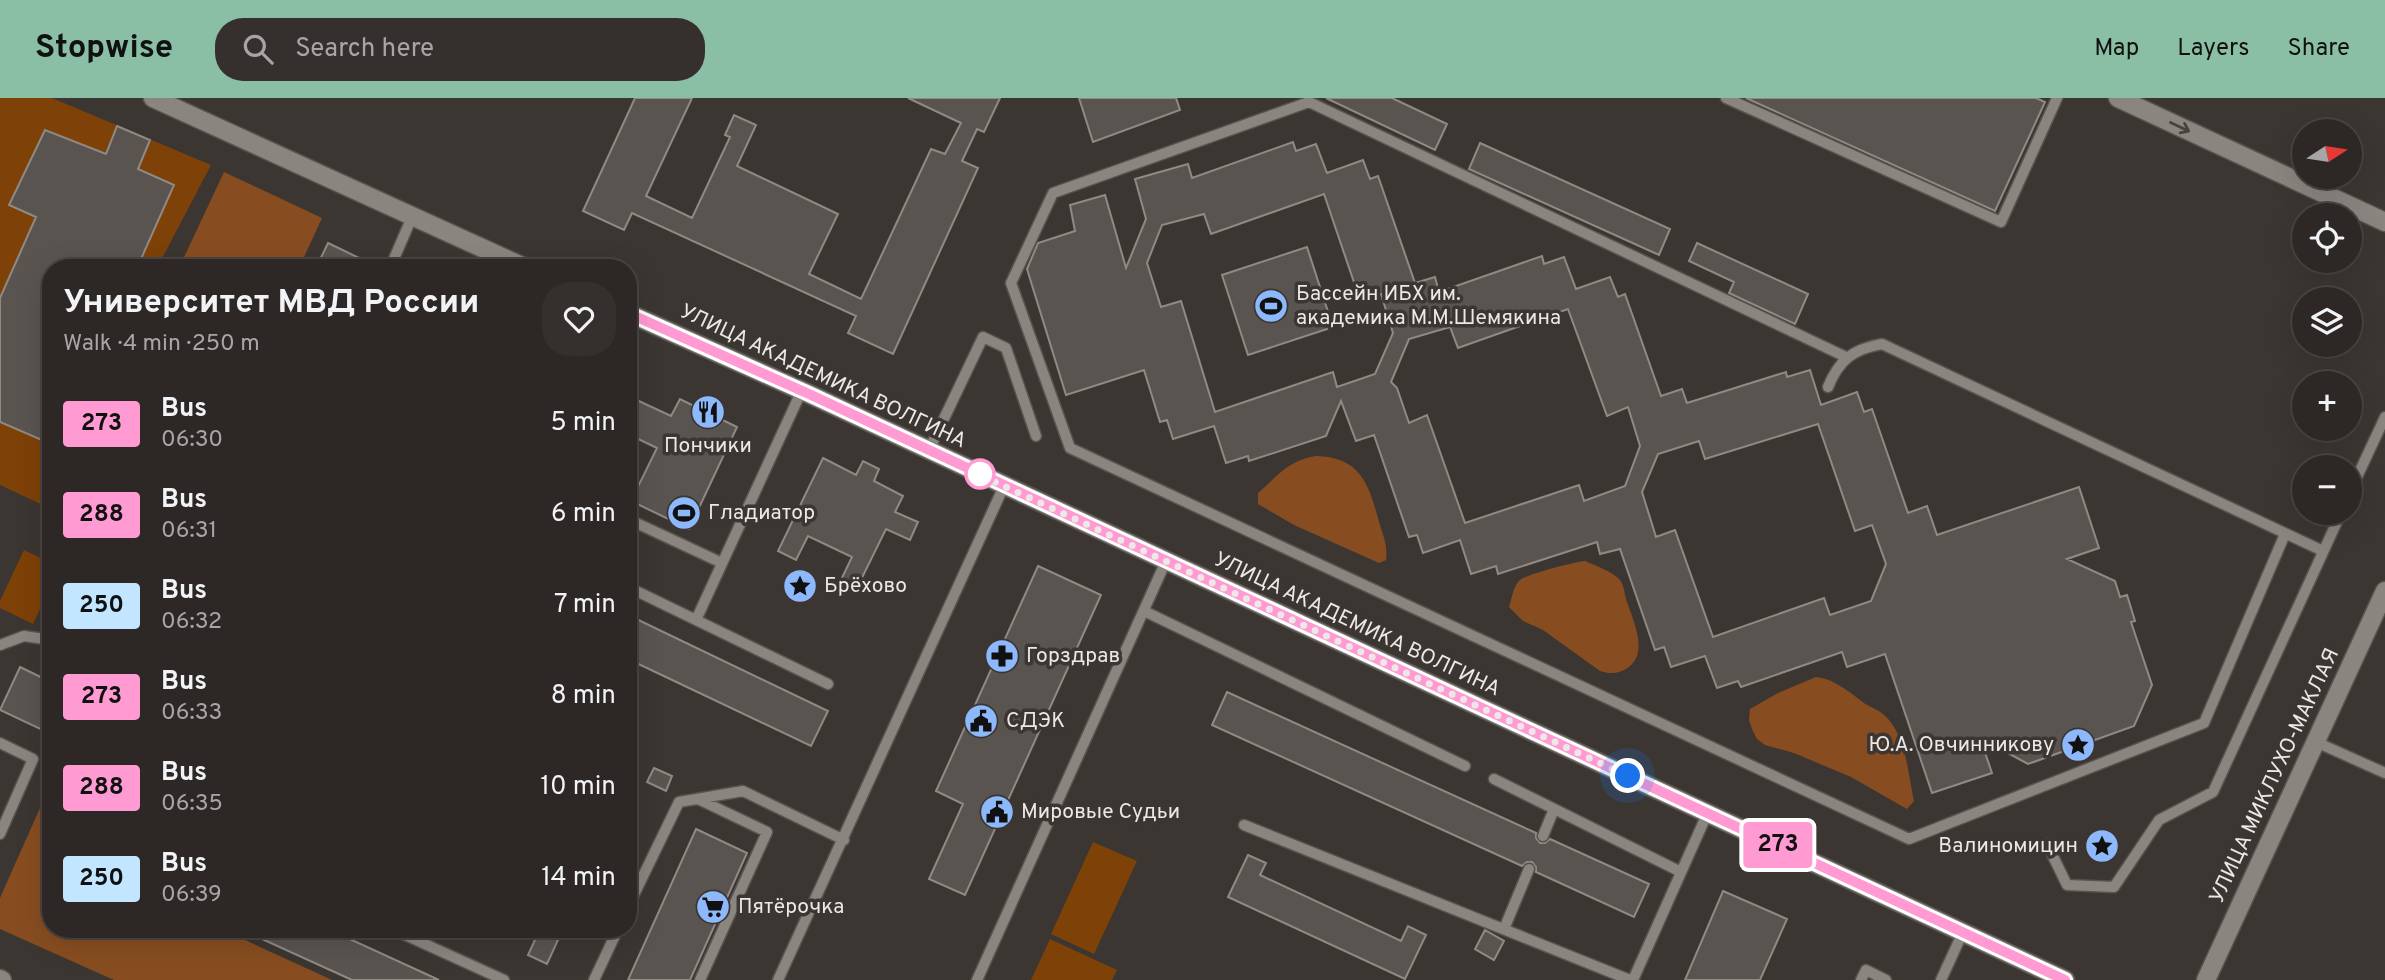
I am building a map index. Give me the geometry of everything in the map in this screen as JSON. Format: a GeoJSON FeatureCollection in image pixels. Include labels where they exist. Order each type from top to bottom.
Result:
{"type":"FeatureCollection","features":[{"type":"Feature","properties":{"kind":"street"},"geometry":{"type":"LineString","coordinates":[[153,98],[506,259]]}},
{"type":"Feature","properties":{"kind":"street"},"geometry":{"type":"LineString","coordinates":[[2118,98],[2385,222]]}},
{"type":"Feature","properties":{"kind":"street","name":"УЛИЦА АКАДЕМИКА ВОЛГИНА"},"geometry":{"type":"LineString","coordinates":[[637,317],[802,390],[2065,980]]}},
{"type":"Feature","properties":{"kind":"street","name":"УЛИЦА МИКЛУХО-МАКЛАЯ"},"geometry":{"type":"LineString","coordinates":[[2206,980],[2385,591]]}},
{"type":"Feature","properties":{"kind":"lane"},"geometry":{"type":"LineString","coordinates":[[1726,98],[2001,222],[2057,98]]}},
{"type":"Feature","properties":{"kind":"lane"},"geometry":{"type":"LineString","coordinates":[[1846,357],[1309,102],[1053,193],[1011,283],[1070,448],[1909,839],[2204,723],[2285,534]]}},
{"type":"Feature","properties":{"kind":"lane"},"geometry":{"type":"LineString","coordinates":[[394,259],[412,217]]}},
{"type":"Feature","properties":{"kind":"lane"},"geometry":{"type":"LineString","coordinates":[[929,450],[983,337],[1006,348],[1037,436]]}},
{"type":"Feature","properties":{"kind":"lane"},"geometry":{"type":"LineString","coordinates":[[1828,387],[1834,372],[1846,357],[1865,347],[1882,344],[2323,551]]}},
{"type":"Feature","properties":{"kind":"lane"},"geometry":{"type":"LineString","coordinates":[[696,620],[802,390]]}},
{"type":"Feature","properties":{"kind":"lane"},"geometry":{"type":"LineString","coordinates":[[2362,466],[2385,417]]}},
{"type":"Feature","properties":{"kind":"lane"},"geometry":{"type":"LineString","coordinates":[[778,980],[1004,486]]}},
{"type":"Feature","properties":{"kind":"lane"},"geometry":{"type":"LineString","coordinates":[[637,523],[722,563]]}},
{"type":"Feature","properties":{"kind":"lane"},"geometry":{"type":"LineString","coordinates":[[2047,844],[2067,885],[2115,887],[2159,820],[2213,792],[2335,525]]}},
{"type":"Feature","properties":{"kind":"lane"},"geometry":{"type":"LineString","coordinates":[[977,980],[1166,561]]}},
{"type":"Feature","properties":{"kind":"lane"},"geometry":{"type":"LineString","coordinates":[[637,591],[828,684]]}},
{"type":"Feature","properties":{"kind":"lane"},"geometry":{"type":"LineString","coordinates":[[1144,611],[1465,765]]}},
{"type":"Feature","properties":{"kind":"lane"},"geometry":{"type":"LineString","coordinates":[[0,645],[23,636],[42,639]]}},
{"type":"Feature","properties":{"kind":"lane"},"geometry":{"type":"LineString","coordinates":[[2316,742],[2385,773]]}},
{"type":"Feature","properties":{"kind":"lane"},"geometry":{"type":"LineString","coordinates":[[0,743],[33,759],[0,834]]}},
{"type":"Feature","properties":{"kind":"lane"},"geometry":{"type":"LineString","coordinates":[[1493,779],[1681,872]]}},
{"type":"Feature","properties":{"kind":"lane"},"geometry":{"type":"LineString","coordinates":[[637,888],[679,802],[743,791],[844,840]]}},
{"type":"Feature","properties":{"kind":"lane"},"geometry":{"type":"LineString","coordinates":[[698,799],[767,832],[699,980]]}},
{"type":"Feature","properties":{"kind":"lane"},"geometry":{"type":"LineString","coordinates":[[1543,836],[1554,809]]}},
{"type":"Feature","properties":{"kind":"lane"},"geometry":{"type":"LineString","coordinates":[[1244,825],[1632,980],[1708,813]]}},
{"type":"Feature","properties":{"kind":"lane"},"geometry":{"type":"LineString","coordinates":[[1504,929],[1529,869]]}},
{"type":"Feature","properties":{"kind":"lane"},"geometry":{"type":"LineString","coordinates":[[1941,980],[1963,932]]}},
{"type":"Feature","properties":{"kind":"lane"},"geometry":{"type":"LineString","coordinates":[[412,938],[504,980]]}},
{"type":"Feature","properties":{"kind":"lane"},"geometry":{"type":"LineString","coordinates":[[594,980],[614,938]]}},
{"type":"Feature","properties":{"kind":"lane"},"geometry":{"type":"LineString","coordinates":[[1861,980],[1866,970],[1886,980]]}},
{"type":"Feature","properties":{"kind":"shaded area"},"geometry":{"type":"Polygon","coordinates":[[[0,98],[52,98],[211,165],[162,259],[42,259],[42,505],[0,485],[0,98]]]}},
{"type":"Feature","properties":{"kind":"shaded area"},"geometry":{"type":"Polygon","coordinates":[[[224,172],[322,218],[303,259],[183,259],[224,172]]]}},
{"type":"Feature","properties":{"kind":"shaded area"},"geometry":{"type":"Polygon","coordinates":[[[1316,456],[1343,462],[1361,476],[1371,496],[1386,545],[1386,560],[1379,563],[1294,525],[1258,504],[1258,493],[1284,470],[1298,461],[1316,456]]]}},
{"type":"Feature","properties":{"kind":"shaded area"},"geometry":{"type":"Polygon","coordinates":[[[24,550],[42,559],[42,605],[33,624],[0,608],[0,601],[24,550]]]}},
{"type":"Feature","properties":{"kind":"shaded area"},"geometry":{"type":"Polygon","coordinates":[[[1585,561],[1612,574],[1623,586],[1639,646],[1633,663],[1620,672],[1600,671],[1543,630],[1523,621],[1509,607],[1514,589],[1520,580],[1585,561]]]}},
{"type":"Feature","properties":{"kind":"shaded area"},"geometry":{"type":"Polygon","coordinates":[[[1816,677],[1842,687],[1881,712],[1891,722],[1908,767],[1914,801],[1907,809],[1851,777],[1794,753],[1765,745],[1757,739],[1749,720],[1750,709],[1778,693],[1816,677]]]}},
{"type":"Feature","properties":{"kind":"shaded area"},"geometry":{"type":"Polygon","coordinates":[[[42,804],[42,938],[241,938],[332,980],[114,980],[0,929],[0,898],[42,804]]]}},
{"type":"Feature","properties":{"kind":"shaded area"},"geometry":{"type":"Polygon","coordinates":[[[1093,842],[1137,861],[1094,954],[1051,934],[1093,842]]]}},
{"type":"Feature","properties":{"kind":"shaded area"},"geometry":{"type":"Polygon","coordinates":[[[1050,939],[1117,970],[1112,980],[1031,980],[1050,939]]]}},
{"type":"Feature","properties":{"kind":"building"},"geometry":{"type":"Polygon","coordinates":[[[635,98],[692,98],[646,196],[692,218],[730,137],[725,135],[734,115],[756,125],[737,166],[838,214],[809,274],[861,299],[931,149],[945,154],[961,123],[908,98],[1000,98],[984,132],[977,129],[962,161],[978,168],[893,354],[848,333],[856,316],[632,213],[624,230],[583,211],[635,98]]]}},
{"type":"Feature","properties":{"kind":"building"},"geometry":{"type":"Polygon","coordinates":[[[1079,98],[1176,98],[1180,110],[1093,142],[1079,98]]]}},
{"type":"Feature","properties":{"kind":"building"},"geometry":{"type":"Polygon","coordinates":[[[1326,98],[1392,98],[1447,124],[1435,150],[1326,98]]]}},
{"type":"Feature","properties":{"kind":"building"},"geometry":{"type":"Polygon","coordinates":[[[1746,98],[2036,98],[2045,102],[1995,211],[1746,98]]]}},
{"type":"Feature","properties":{"kind":"building"},"geometry":{"type":"Polygon","coordinates":[[[117,126],[150,140],[138,169],[174,185],[141,259],[42,259],[42,440],[0,422],[0,298],[36,217],[9,205],[45,130],[106,154],[117,126]]]}},
{"type":"Feature","properties":{"kind":"building"},"geometry":{"type":"Polygon","coordinates":[[[1293,142],[1296,151],[1316,144],[1327,173],[1363,160],[1370,179],[1378,176],[1415,283],[1435,277],[1439,292],[1542,256],[1544,264],[1564,257],[1576,289],[1610,277],[1618,297],[1625,294],[1661,396],[1682,389],[1687,403],[1786,372],[1787,377],[1810,370],[1821,405],[1857,392],[1864,412],[1872,409],[1908,513],[1927,506],[1937,535],[2079,487],[2099,548],[2067,559],[2115,581],[2120,597],[2127,595],[2135,621],[2131,622],[2152,685],[2134,726],[2028,764],[1980,738],[1992,773],[1932,793],[1885,654],[1847,667],[1842,652],[1741,687],[1738,681],[1717,688],[1705,656],[1671,667],[1664,647],[1655,650],[1620,549],[1600,554],[1597,542],[1498,574],[1496,566],[1471,574],[1460,540],[1423,553],[1417,535],[1409,537],[1374,435],[1356,441],[1341,401],[1326,436],[1249,461],[1248,456],[1226,463],[1214,426],[1173,439],[1167,420],[1160,422],[1144,370],[1066,395],[1027,269],[1038,243],[1075,231],[1070,205],[1105,195],[1126,268],[1146,219],[1135,179],[1188,164],[1192,178],[1293,142]],[[1324,194],[1211,234],[1204,214],[1162,225],[1147,263],[1161,307],[1181,301],[1215,412],[1333,372],[1337,387],[1375,374],[1393,333],[1381,294],[1360,300],[1324,194]],[[1568,309],[1458,348],[1450,327],[1409,339],[1391,382],[1397,388],[1409,423],[1427,415],[1465,523],[1579,485],[1584,501],[1625,486],[1640,446],[1628,407],[1607,416],[1568,309]],[[1818,424],[1705,459],[1699,441],[1658,454],[1642,492],[1656,537],[1675,530],[1713,637],[1824,598],[1830,615],[1871,601],[1886,564],[1872,525],[1855,531],[1818,424]]]}},
{"type":"Feature","properties":{"kind":"building"},"geometry":{"type":"Polygon","coordinates":[[[1480,143],[1670,229],[1659,255],[1469,169],[1480,143]]]}},
{"type":"Feature","properties":{"kind":"building"},"geometry":{"type":"Polygon","coordinates":[[[328,243],[361,259],[320,259],[328,243]]]}},
{"type":"Feature","properties":{"kind":"building"},"geometry":{"type":"Polygon","coordinates":[[[1697,243],[1808,294],[1795,324],[1729,293],[1734,282],[1689,261],[1697,243]]]}},
{"type":"Feature","properties":{"kind":"building"},"geometry":{"type":"Polygon","coordinates":[[[1307,247],[1333,327],[1248,355],[1222,275],[1307,247]]]}},
{"type":"Feature","properties":{"kind":"building"},"geometry":{"type":"Polygon","coordinates":[[[680,399],[737,427],[689,529],[637,504],[637,489],[657,448],[637,438],[637,400],[671,416],[680,399]]]}},
{"type":"Feature","properties":{"kind":"building"},"geometry":{"type":"Polygon","coordinates":[[[823,458],[856,475],[863,461],[879,469],[874,481],[903,496],[895,512],[918,522],[910,540],[886,529],[855,592],[839,584],[852,557],[808,536],[796,560],[778,551],[823,458]]]}},
{"type":"Feature","properties":{"kind":"building"},"geometry":{"type":"Polygon","coordinates":[[[1038,566],[1101,595],[965,895],[929,879],[963,804],[936,791],[1038,566]]]}},
{"type":"Feature","properties":{"kind":"building"},"geometry":{"type":"Polygon","coordinates":[[[637,619],[828,711],[811,746],[637,663],[637,619]]]}},
{"type":"Feature","properties":{"kind":"building"},"geometry":{"type":"Polygon","coordinates":[[[20,667],[42,678],[42,730],[0,710],[20,667]]]}},
{"type":"Feature","properties":{"kind":"building"},"geometry":{"type":"Polygon","coordinates":[[[1227,692],[1536,833],[1540,843],[1550,839],[1649,884],[1634,917],[1536,872],[1532,862],[1522,866],[1212,725],[1227,692]]]}},
{"type":"Feature","properties":{"kind":"building"},"geometry":{"type":"Polygon","coordinates":[[[654,768],[672,776],[666,791],[647,782],[654,768]]]}},
{"type":"Feature","properties":{"kind":"building"},"geometry":{"type":"Polygon","coordinates":[[[696,829],[747,853],[690,980],[628,980],[696,829]]]}},
{"type":"Feature","properties":{"kind":"building"},"geometry":{"type":"Polygon","coordinates":[[[1248,855],[1266,863],[1260,875],[1401,941],[1408,926],[1426,935],[1405,979],[1228,897],[1248,855]]]}},
{"type":"Feature","properties":{"kind":"building"},"geometry":{"type":"Polygon","coordinates":[[[1723,891],[1787,919],[1760,980],[1685,980],[1723,891]]]}},
{"type":"Feature","properties":{"kind":"building"},"geometry":{"type":"Polygon","coordinates":[[[1485,930],[1504,941],[1494,960],[1475,949],[1485,930]]]}},
{"type":"Feature","properties":{"kind":"building"},"geometry":{"type":"Polygon","coordinates":[[[260,938],[348,938],[439,980],[352,980],[260,938]]]}},
{"type":"Feature","properties":{"kind":"building"},"geometry":{"type":"Polygon","coordinates":[[[536,938],[559,938],[547,964],[528,955],[536,938]]]}},
{"type":"Feature","properties":{"kind":"bus line","name":"273"},"geometry":{"type":"LineString","coordinates":[[637,317],[809,394],[2065,980]]}},
{"type":"Feature","properties":{"kind":"place","name":"Бассейн ИБХ им. академика М.М.Шемякина"},"geometry":{"type":"Point","coordinates":[1271,306]}},
{"type":"Feature","properties":{"kind":"place","name":"Пончики"},"geometry":{"type":"Point","coordinates":[708,412]}},
{"type":"Feature","properties":{"kind":"place","name":"Гладиатор"},"geometry":{"type":"Point","coordinates":[684,513]}},
{"type":"Feature","properties":{"kind":"place","name":"Брёхово"},"geometry":{"type":"Point","coordinates":[800,586]}},
{"type":"Feature","properties":{"kind":"place","name":"Горздрав"},"geometry":{"type":"Point","coordinates":[1002,656]}},
{"type":"Feature","properties":{"kind":"place","name":"СДЭК"},"geometry":{"type":"Point","coordinates":[981,721]}},
{"type":"Feature","properties":{"kind":"place","name":"Ю.А. Овчинникову"},"geometry":{"type":"Point","coordinates":[2078,745]}},
{"type":"Feature","properties":{"kind":"place","name":"Мировые Судьи"},"geometry":{"type":"Point","coordinates":[997,812]}},
{"type":"Feature","properties":{"kind":"place","name":"Валиномицин"},"geometry":{"type":"Point","coordinates":[2102,846]}},
{"type":"Feature","properties":{"kind":"place","name":"Пятёрочка"},"geometry":{"type":"Point","coordinates":[713,907]}},
{"type":"Feature","properties":{"kind":"route"},"geometry":{"type":"LineString","coordinates":[[980,474],[976,473],[1628,776]]}}]}
